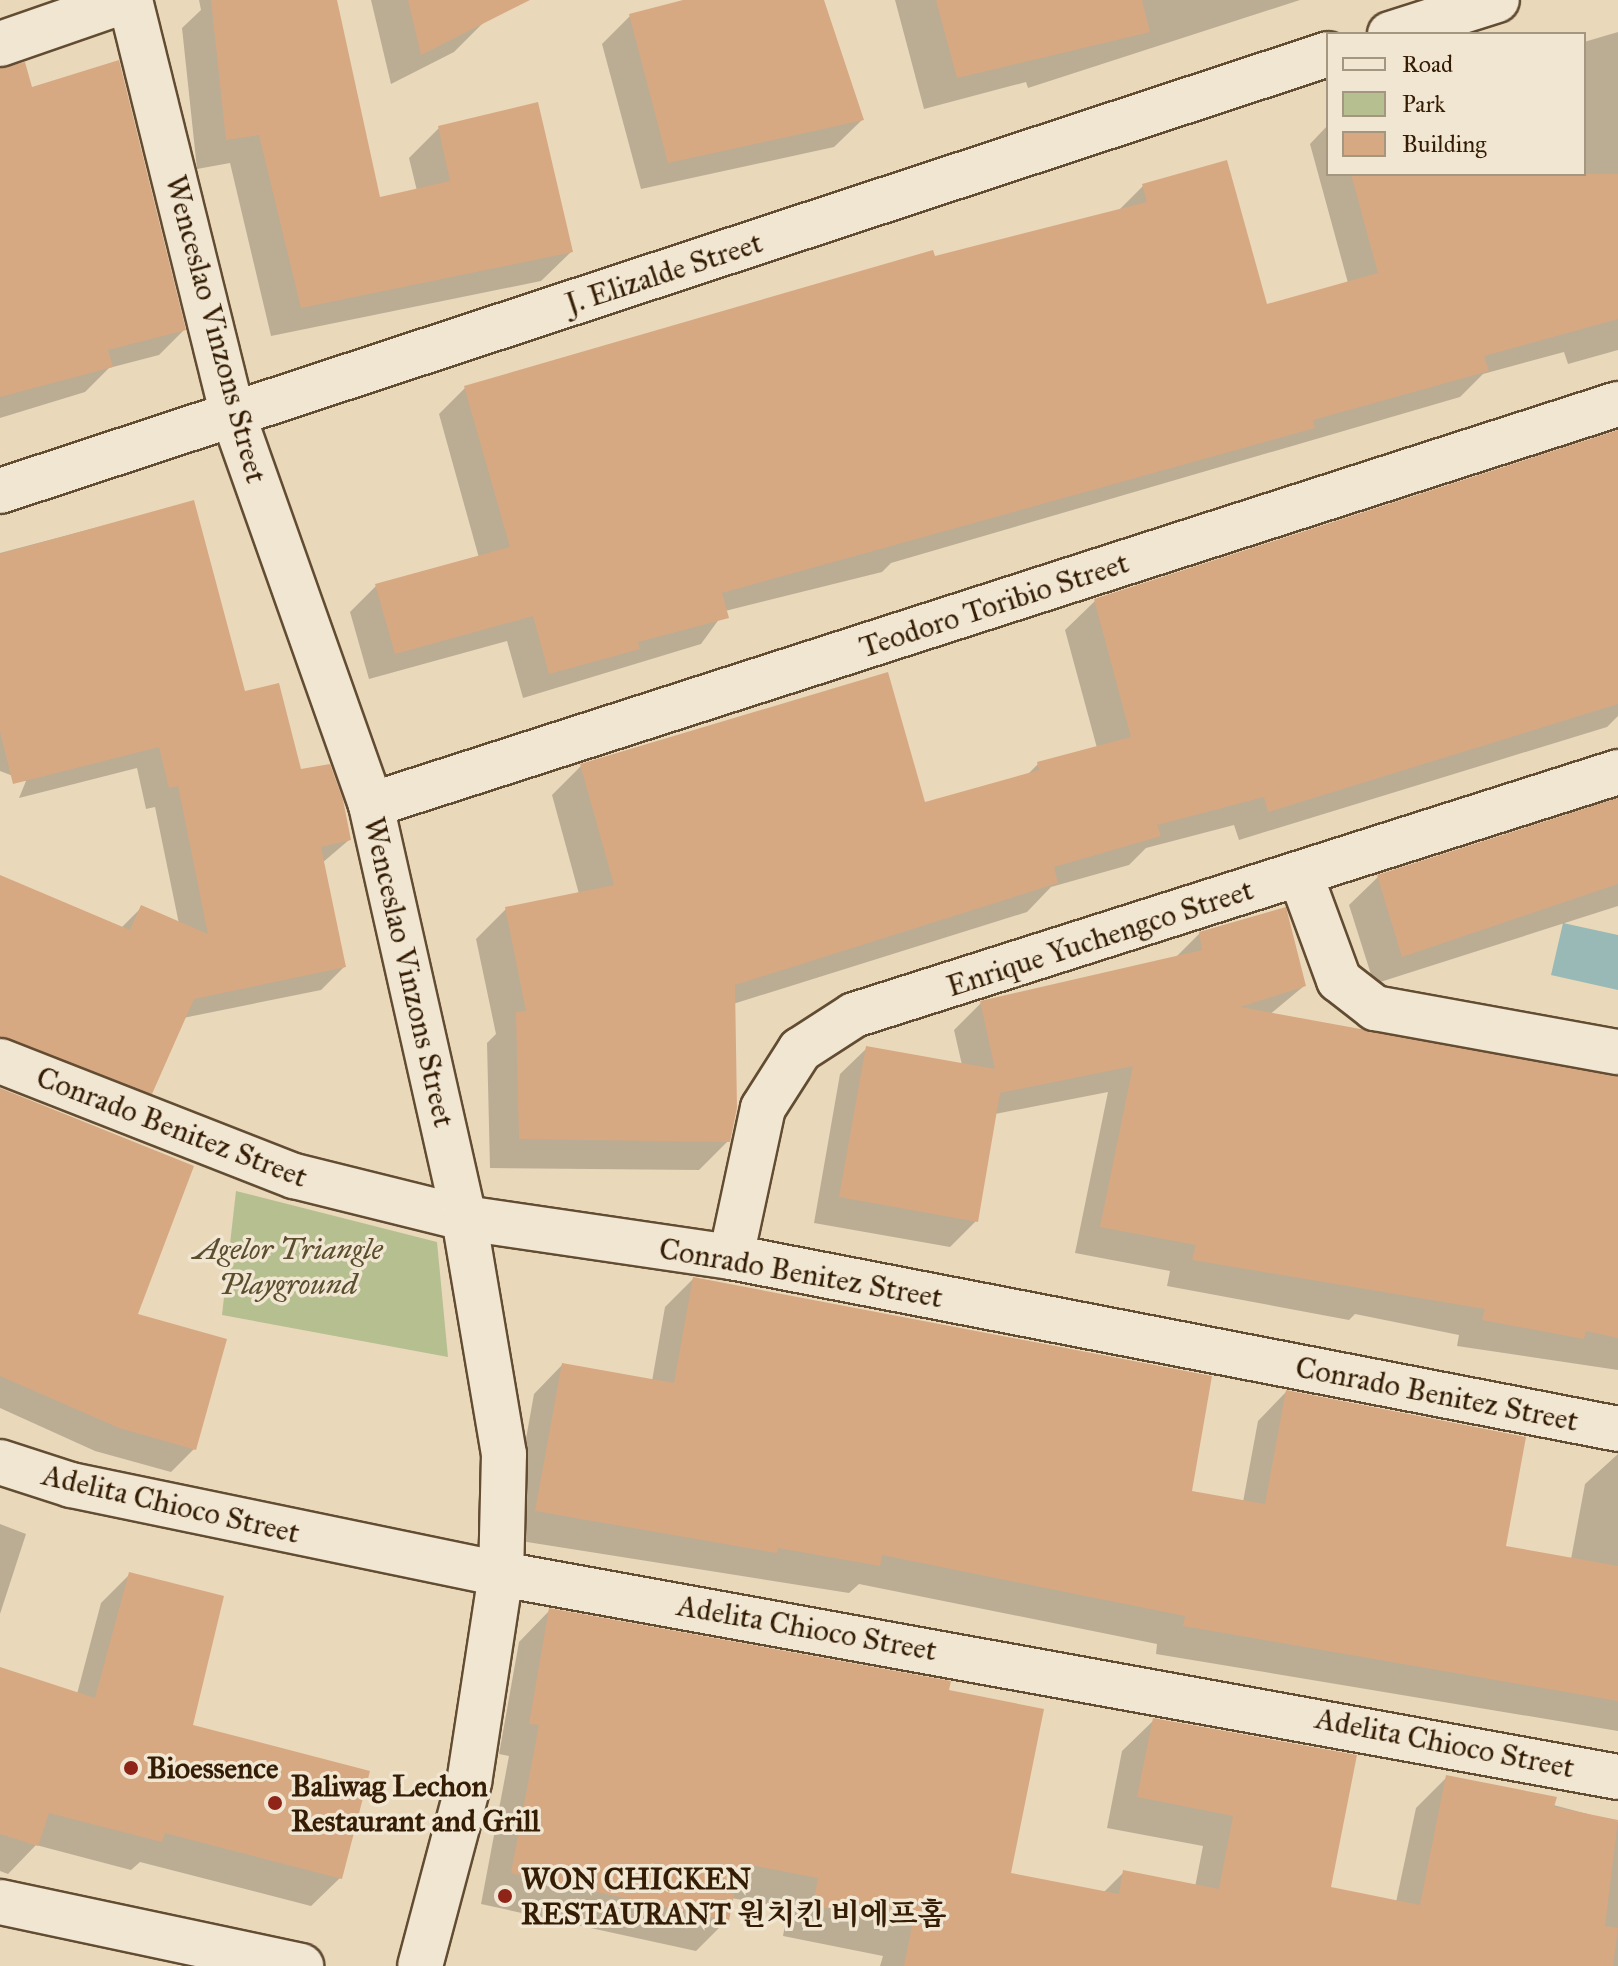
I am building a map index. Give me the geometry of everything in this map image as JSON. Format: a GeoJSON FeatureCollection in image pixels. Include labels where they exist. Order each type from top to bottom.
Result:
{"type":"FeatureCollection","features":[{"type":"Feature","properties":{"kind":"street"},"geometry":{"type":"LineString","coordinates":[[0,44],[129,0]]}},
{"type":"Feature","properties":{"kind":"street","name":"Wenceslao Vinzons Street"},"geometry":{"type":"LineString","coordinates":[[129,0],[233,415],[371,805],[464,1218],[504,1454],[501,1574],[469,1782],[420,1966]]}},
{"type":"Feature","properties":{"kind":"street"},"geometry":{"type":"LineString","coordinates":[[1396,32],[1497,0]]}},
{"type":"Feature","properties":{"kind":"street","name":"J. Elizalde Street"},"geometry":{"type":"LineString","coordinates":[[0,491],[1326,55]]}},
{"type":"Feature","properties":{"kind":"street","name":"Teodoro Toribio Street"},"geometry":{"type":"LineString","coordinates":[[371,805],[1618,404]]}},
{"type":"Feature","properties":{"kind":"street","name":"Enrique Yuchengco Street"},"geometry":{"type":"LineString","coordinates":[[731,1257],[763,1108],[800,1050],[854,1015],[1618,772]]}},
{"type":"Feature","properties":{"kind":"street"},"geometry":{"type":"LineString","coordinates":[[1300,874],[1339,980],[1375,1008],[1618,1052]]}},
{"type":"Feature","properties":{"kind":"street","name":"Conrado Benitez Street"},"geometry":{"type":"LineString","coordinates":[[0,1061],[294,1176],[464,1218],[731,1257],[1618,1429]]}},
{"type":"Feature","properties":{"kind":"street","name":"Adelita Chioco Street"},"geometry":{"type":"LineString","coordinates":[[0,1462],[71,1485],[501,1574],[1618,1777]]}},
{"type":"Feature","properties":{"kind":"street"},"geometry":{"type":"LineString","coordinates":[[0,1902],[301,1966]]}},
{"type":"Feature","properties":{"kind":"green space","name":"Agelor Triangle Playground"},"geometry":{"type":"Polygon","coordinates":[[[236,1191],[437,1242],[448,1357],[222,1315],[236,1191]]]}},
{"type":"Feature","properties":{"kind":"water"},"geometry":{"type":"Polygon","coordinates":[[[1563,923],[1618,935],[1618,990],[1551,975],[1563,923]]]}},
{"type":"Feature","properties":{"kind":"building"},"geometry":{"type":"Polygon","coordinates":[[[211,0],[337,0],[380,197],[450,181],[438,126],[538,102],[573,252],[301,308],[259,135],[226,140],[211,0]]]}},
{"type":"Feature","properties":{"kind":"building"},"geometry":{"type":"Polygon","coordinates":[[[408,0],[530,0],[421,55],[408,0]]]}},
{"type":"Feature","properties":{"kind":"building"},"geometry":{"type":"Polygon","coordinates":[[[683,0],[824,0],[864,120],[668,163],[629,14],[683,0]]]}},
{"type":"Feature","properties":{"kind":"building"},"geometry":{"type":"Polygon","coordinates":[[[936,0],[1142,0],[1150,32],[957,78],[936,0]]]}},
{"type":"Feature","properties":{"kind":"building"},"geometry":{"type":"Polygon","coordinates":[[[119,60],[186,330],[108,350],[113,367],[0,397],[0,68],[25,62],[32,87],[119,60]]]}},
{"type":"Feature","properties":{"kind":"building"},"geometry":{"type":"Polygon","coordinates":[[[1227,160],[1267,304],[1378,273],[1352,176],[1618,174],[1618,319],[1484,356],[1489,371],[1313,420],[1315,428],[722,593],[729,618],[638,642],[640,649],[549,674],[533,616],[395,654],[375,584],[510,547],[464,386],[933,250],[935,256],[1147,202],[1142,184],[1227,160]]]}},
{"type":"Feature","properties":{"kind":"building"},"geometry":{"type":"Polygon","coordinates":[[[1618,430],[1618,704],[1268,812],[1264,797],[1157,825],[1161,836],[1054,867],[1058,883],[735,985],[737,1108],[730,1142],[519,1139],[516,1012],[526,1011],[505,907],[614,885],[580,764],[888,672],[925,802],[1039,770],[1037,762],[1131,737],[1094,599],[1618,430]]]}},
{"type":"Feature","properties":{"kind":"building"},"geometry":{"type":"Polygon","coordinates":[[[194,500],[245,691],[279,683],[301,769],[330,764],[343,800],[351,840],[321,847],[346,967],[194,999],[152,1094],[0,1037],[0,875],[130,930],[141,905],[208,934],[178,786],[169,788],[159,747],[13,784],[0,731],[0,554],[194,500]]]}},
{"type":"Feature","properties":{"kind":"building"},"geometry":{"type":"Polygon","coordinates":[[[1618,798],[1618,884],[1402,957],[1377,875],[1618,798]]]}},
{"type":"Feature","properties":{"kind":"building"},"geometry":{"type":"Polygon","coordinates":[[[1286,907],[1306,986],[1240,1007],[1618,1076],[1618,1338],[1586,1331],[1584,1339],[1482,1320],[1485,1309],[1192,1260],[1196,1245],[1100,1227],[1133,1066],[1000,1093],[978,1222],[839,1197],[866,1046],[995,1069],[980,1001],[1202,950],[1199,932],[1286,907]]]}},
{"type":"Feature","properties":{"kind":"building"},"geometry":{"type":"Polygon","coordinates":[[[0,1088],[194,1166],[138,1314],[227,1339],[196,1450],[119,1428],[0,1376],[0,1088]]]}},
{"type":"Feature","properties":{"kind":"building"},"geometry":{"type":"Polygon","coordinates":[[[693,1277],[1212,1376],[1192,1491],[1265,1504],[1286,1390],[1526,1437],[1506,1546],[1618,1566],[1618,1701],[1183,1626],[1185,1616],[882,1555],[880,1566],[778,1548],[777,1553],[535,1511],[562,1363],[674,1383],[693,1277]]]}},
{"type":"Feature","properties":{"kind":"building"},"geometry":{"type":"Polygon","coordinates":[[[129,1572],[224,1596],[193,1725],[370,1771],[342,1879],[165,1833],[162,1842],[49,1813],[38,1846],[0,1834],[0,1667],[95,1698],[129,1572]]]}},
{"type":"Feature","properties":{"kind":"building"},"geometry":{"type":"Polygon","coordinates":[[[549,1608],[951,1681],[949,1690],[1044,1709],[1011,1873],[1119,1894],[1123,1870],[1219,1889],[1233,1816],[1137,1797],[1153,1718],[1357,1755],[1331,1887],[1420,1905],[1446,1775],[1557,1797],[1554,1807],[1618,1820],[1605,1926],[1618,1928],[1613,1966],[904,1966],[912,1925],[813,1905],[818,1878],[740,1863],[729,1921],[511,1873],[539,1725],[529,1724],[549,1608]]]}},
{"type":"Feature","properties":{"kind":"place","name":"Bioessence"},"geometry":{"type":"Point","coordinates":[131,1768]}},
{"type":"Feature","properties":{"kind":"place","name":"Baliwag Lechon Restaurant and Grill"},"geometry":{"type":"Point","coordinates":[275,1803]}},
{"type":"Feature","properties":{"kind":"place","name":"WON CHICKEN RESTAURANT 원치킨 비에프홈"},"geometry":{"type":"Point","coordinates":[505,1896]}}]}
